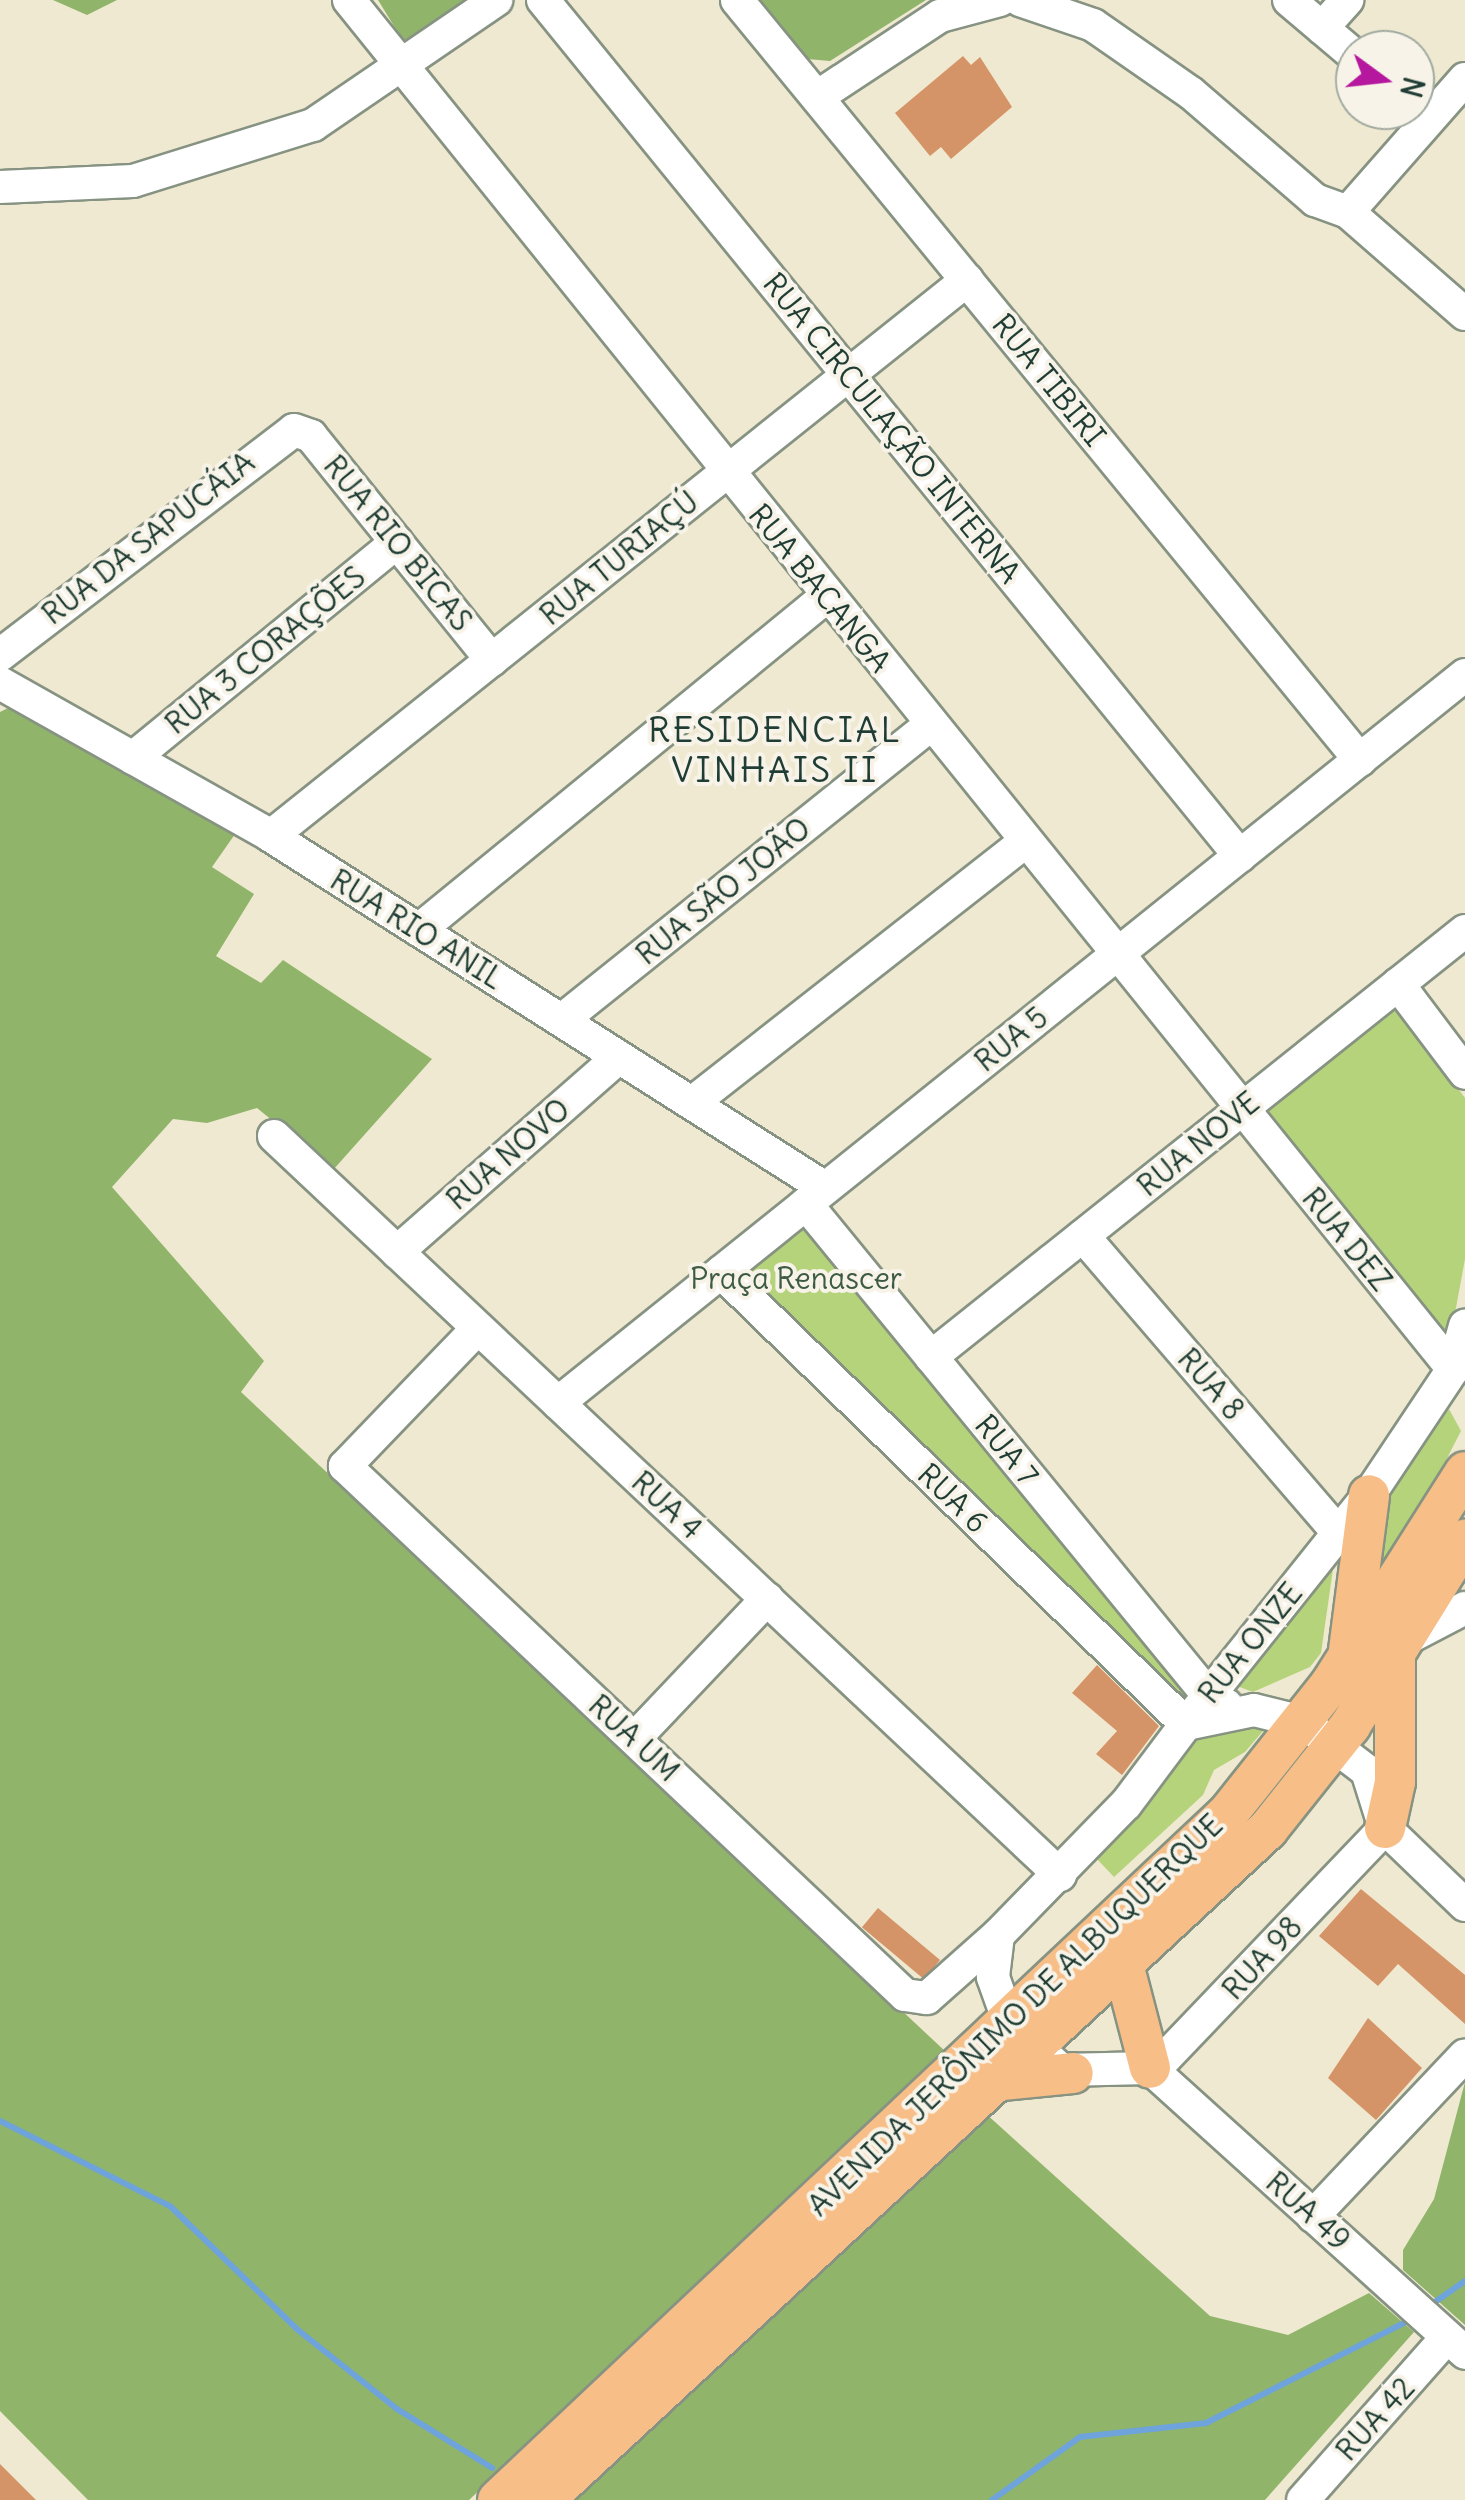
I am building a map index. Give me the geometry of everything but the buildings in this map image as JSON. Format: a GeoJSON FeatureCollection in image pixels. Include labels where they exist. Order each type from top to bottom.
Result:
{"type":"FeatureCollection","features":[{"type":"Feature","properties":{"kind":"main road"},"geometry":{"type":"LineString","coordinates":[[1448,1536],[1465,1452]]}},
{"type":"Feature","properties":{"kind":"main road","name":"AVENIDA JERÔNIMO DE ALBUQUERQUE"},"geometry":{"type":"LineString","coordinates":[[544,2500],[1002,2080],[1021,2037],[1124,1968],[1268,1829],[1434,1632],[1448,1536],[1465,1472]]}},
{"type":"Feature","properties":{"kind":"main road"},"geometry":{"type":"LineString","coordinates":[[1348,1659],[1369,1495]]}},
{"type":"Feature","properties":{"kind":"main road","name":"AVENIDA JERÔNIMO DE ALBUQUERQUE"},"geometry":{"type":"LineString","coordinates":[[498,2500],[1021,2037],[1202,1840],[1303,1722],[1348,1659],[1448,1536]]}},
{"type":"Feature","properties":{"kind":"main road"},"geometry":{"type":"LineString","coordinates":[[1385,1828],[1434,1632]]}},
{"type":"Feature","properties":{"kind":"main road"},"geometry":{"type":"LineString","coordinates":[[1124,1968],[1150,2068]]}},
{"type":"Feature","properties":{"kind":"main road"},"geometry":{"type":"LineString","coordinates":[[1002,2080],[1073,2073]]}},
{"type":"Feature","properties":{"kind":"street","name":"RUA BACANGA"},"geometry":{"type":"LineString","coordinates":[[349,0],[397,68],[1241,1109]]}},
{"type":"Feature","properties":{"kind":"street"},"geometry":{"type":"LineString","coordinates":[[0,188],[154,176],[328,119],[496,0]]}},
{"type":"Feature","properties":{"kind":"street","name":"RUA CIRCULAÇÃO INTERNA"},"geometry":{"type":"LineString","coordinates":[[543,0],[1240,856]]}},
{"type":"Feature","properties":{"kind":"street","name":"RUA TIBIRI"},"geometry":{"type":"LineString","coordinates":[[738,0],[1360,760]]}},
{"type":"Feature","properties":{"kind":"street"},"geometry":{"type":"LineString","coordinates":[[817,97],[923,25],[1000,0]]}},
{"type":"Feature","properties":{"kind":"street"},"geometry":{"type":"LineString","coordinates":[[1020,0],[1093,25],[1191,92],[1315,200],[1348,212],[1465,314]]}},
{"type":"Feature","properties":{"kind":"street"},"geometry":{"type":"LineString","coordinates":[[1289,0],[1335,39]]}},
{"type":"Feature","properties":{"kind":"street"},"geometry":{"type":"LineString","coordinates":[[1322,28],[1347,0]]}},
{"type":"Feature","properties":{"kind":"street"},"geometry":{"type":"LineString","coordinates":[[1348,212],[1465,79]]}},
{"type":"Feature","properties":{"kind":"street","name":"RUA TURIAÇÚ"},"geometry":{"type":"LineString","coordinates":[[271,836],[967,280]]}},
{"type":"Feature","properties":{"kind":"street","name":"RUA RIO BICAS"},"geometry":{"type":"LineString","coordinates":[[301,432],[492,660]]}},
{"type":"Feature","properties":{"kind":"street","name":"RUA DA SAPUCÁIA"},"geometry":{"type":"LineString","coordinates":[[0,655],[278,436],[301,432]]}},
{"type":"Feature","properties":{"kind":"street","name":"RUA 3 CORAÇÕES"},"geometry":{"type":"LineString","coordinates":[[133,758],[397,542]]}},
{"type":"Feature","properties":{"kind":"street"},"geometry":{"type":"LineString","coordinates":[[419,930],[827,596]]}},
{"type":"Feature","properties":{"kind":"street","name":"RUA 5"},"geometry":{"type":"LineString","coordinates":[[558,1403],[1465,675]]}},
{"type":"Feature","properties":{"kind":"street","name":"RUA RIO ANIL"},"geometry":{"type":"LineString","coordinates":[[0,684],[271,836],[692,1103],[816,1196]]}},
{"type":"Feature","properties":{"kind":"street","name":"RUA SÃO JOÃO"},"geometry":{"type":"LineString","coordinates":[[562,1020],[931,724]]}},
{"type":"Feature","properties":{"kind":"street"},"geometry":{"type":"LineString","coordinates":[[692,1103],[1026,841]]}},
{"type":"Feature","properties":{"kind":"street","name":"RUA NOVE"},"geometry":{"type":"LineString","coordinates":[[931,1357],[1465,931]]}},
{"type":"Feature","properties":{"kind":"street"},"geometry":{"type":"LineString","coordinates":[[1398,984],[1464,1069]]}},
{"type":"Feature","properties":{"kind":"street","name":"RUA NOVO"},"geometry":{"type":"LineString","coordinates":[[397,1252],[619,1057]]}},
{"type":"Feature","properties":{"kind":"street","name":"RUA DEZ"},"geometry":{"type":"LineString","coordinates":[[1241,1109],[1452,1369]]}},
{"type":"Feature","properties":{"kind":"street","name":"RUA 4"},"geometry":{"type":"LineString","coordinates":[[274,1136],[1060,1875]]}},
{"type":"Feature","properties":{"kind":"street","name":"RUA 7"},"geometry":{"type":"LineString","coordinates":[[816,1196],[931,1357],[1208,1696]]}},
{"type":"Feature","properties":{"kind":"street","name":"RUA 8"},"geometry":{"type":"LineString","coordinates":[[1083,1236],[1338,1532]]}},
{"type":"Feature","properties":{"kind":"street","name":"RUA 6"},"geometry":{"type":"LineString","coordinates":[[720,1272],[1186,1724]]}},
{"type":"Feature","properties":{"kind":"street","name":"RUA ONZE"},"geometry":{"type":"LineString","coordinates":[[927,1998],[1060,1875],[1186,1724],[1369,1495],[1452,1369],[1465,1326]]}},
{"type":"Feature","properties":{"kind":"street","name":"RUA UM"},"geometry":{"type":"LineString","coordinates":[[478,1328],[345,1466],[906,1995],[927,1998]]}},
{"type":"Feature","properties":{"kind":"street"},"geometry":{"type":"LineString","coordinates":[[635,1738],[766,1599]]}},
{"type":"Feature","properties":{"kind":"street"},"geometry":{"type":"LineString","coordinates":[[1208,1696],[1238,1712],[1303,1722],[1337,1745],[1374,1782],[1385,1828],[1465,1905]]}},
{"type":"Feature","properties":{"kind":"street"},"geometry":{"type":"LineString","coordinates":[[1186,1724],[1238,1712]]}},
{"type":"Feature","properties":{"kind":"street","name":"RUA 98"},"geometry":{"type":"LineString","coordinates":[[1150,2068],[1385,1828]]}},
{"type":"Feature","properties":{"kind":"street"},"geometry":{"type":"LineString","coordinates":[[998,1934],[993,1978],[1021,2037],[1073,2073],[1150,2068]]}},
{"type":"Feature","properties":{"kind":"street"},"geometry":{"type":"LineString","coordinates":[[1313,2216],[1465,2054]]}},
{"type":"Feature","properties":{"kind":"street","name":"RUA 49"},"geometry":{"type":"LineString","coordinates":[[1150,2068],[1456,2345]]}},
{"type":"Feature","properties":{"kind":"street","name":"RUA 42"},"geometry":{"type":"LineString","coordinates":[[1316,2496],[1456,2345]]}},
{"type":"Feature","properties":{"kind":"green space"},"geometry":{"type":"Polygon","coordinates":[[[53,0],[117,0],[87,15],[53,0]]]}},
{"type":"Feature","properties":{"kind":"green space"},"geometry":{"type":"Polygon","coordinates":[[[378,0],[467,0],[405,44],[378,0]]]}},
{"type":"Feature","properties":{"kind":"green space"},"geometry":{"type":"Polygon","coordinates":[[[758,0],[926,0],[830,61],[807,59],[758,0]]]}},
{"type":"Feature","properties":{"kind":"green space"},"geometry":{"type":"Polygon","coordinates":[[[8,708],[240,827],[212,867],[254,894],[216,956],[261,983],[283,960],[432,1059],[333,1170],[257,1108],[207,1123],[173,1119],[112,1187],[264,1361],[241,1392],[946,2052],[469,2500],[88,2500],[0,2411],[0,712],[8,708]]]}},
{"type":"Feature","properties":{"kind":"green space"},"geometry":{"type":"Polygon","coordinates":[[[1396,1005],[1465,1098],[1465,1259],[1450,1340],[1266,1108],[1396,1005]]]}},
{"type":"Feature","properties":{"kind":"green space","name":"Praça Renascer"},"geometry":{"type":"Polygon","coordinates":[[[801,1213],[1192,1694],[1185,1704],[730,1276],[801,1213]]]}},
{"type":"Feature","properties":{"kind":"green space"},"geometry":{"type":"Polygon","coordinates":[[[1449,1409],[1461,1431],[1409,1532],[1364,1591],[1384,1496],[1449,1409]]]}},
{"type":"Feature","properties":{"kind":"green space"},"geometry":{"type":"Polygon","coordinates":[[[1334,1562],[1321,1653],[1310,1667],[1253,1692],[1237,1686],[1334,1562]]]}},
{"type":"Feature","properties":{"kind":"green space"},"geometry":{"type":"Polygon","coordinates":[[[1252,1722],[1263,1731],[1245,1752],[1214,1770],[1203,1795],[1114,1877],[1096,1858],[1193,1738],[1252,1722]]]}},
{"type":"Feature","properties":{"kind":"green space"},"geometry":{"type":"Polygon","coordinates":[[[1465,2082],[1465,2325],[1403,2270],[1403,2250],[1434,2199],[1465,2082]]]}},
{"type":"Feature","properties":{"kind":"green space"},"geometry":{"type":"Polygon","coordinates":[[[984,2112],[1210,2316],[1288,2335],[1369,2293],[1414,2332],[1265,2500],[562,2500],[984,2112]]]}},
{"type":"Feature","properties":{"kind":"waterway"},"geometry":{"type":"LineString","coordinates":[[0,2121],[170,2206],[298,2330],[397,2409],[492,2468]]}},
{"type":"Feature","properties":{"kind":"waterway"},"geometry":{"type":"LineString","coordinates":[[1435,2302],[1465,2281]]}},
{"type":"Feature","properties":{"kind":"waterway"},"geometry":{"type":"LineString","coordinates":[[992,2500],[1080,2437],[1206,2423],[1404,2323]]}},
{"type":"Feature","properties":{"kind":"district","name":"RESIDENCIAL VINHAIS II"},"geometry":{"type":"Point","coordinates":[775,749]}}]}
